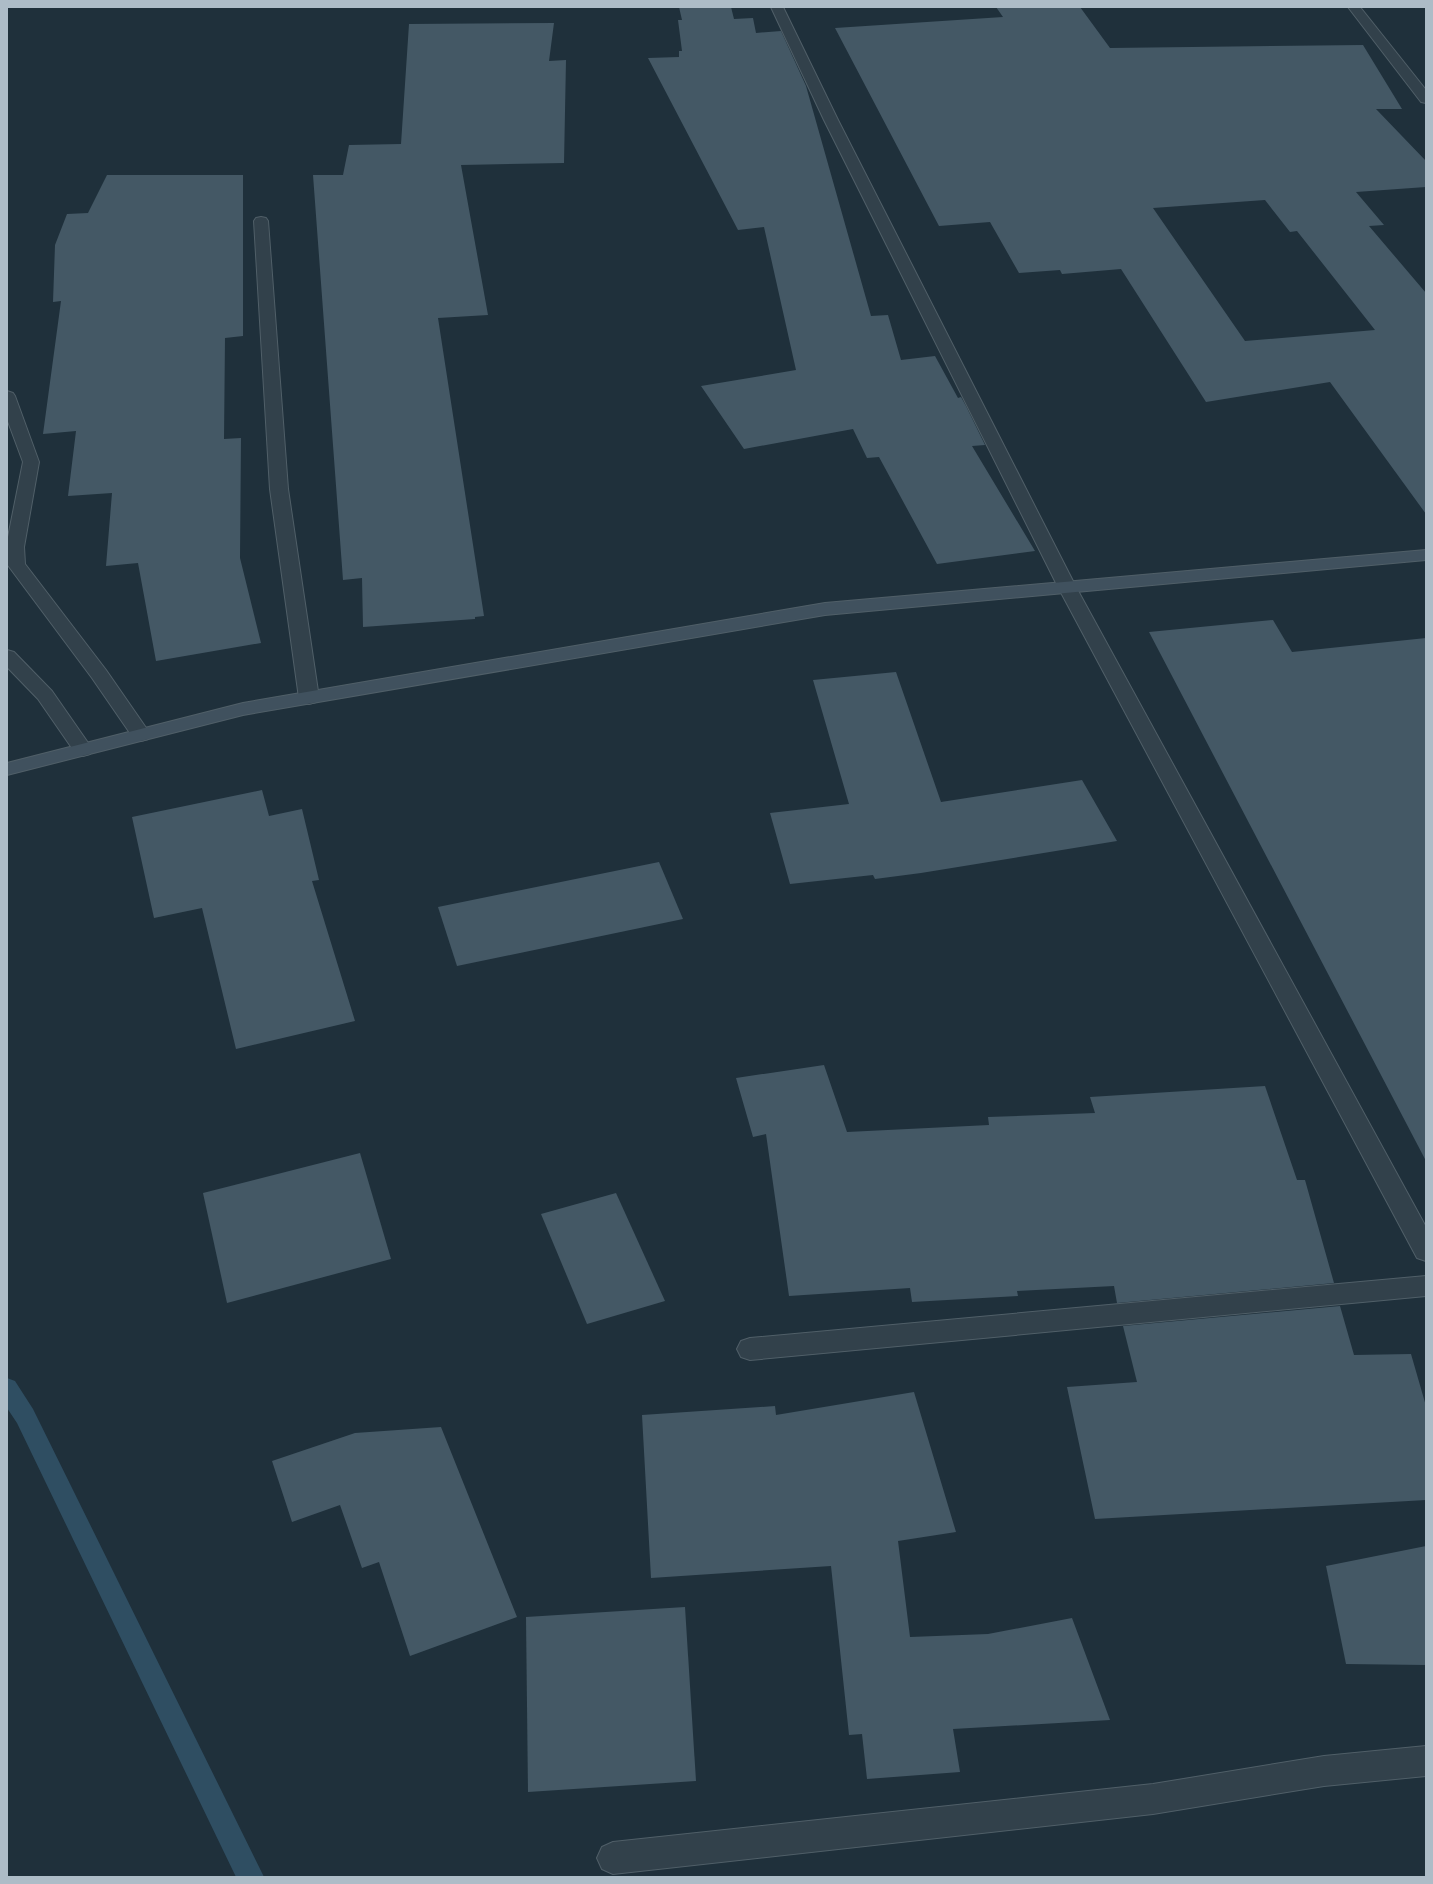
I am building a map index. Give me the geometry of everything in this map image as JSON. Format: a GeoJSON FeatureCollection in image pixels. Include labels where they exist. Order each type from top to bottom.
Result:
{"type":"FeatureCollection","features":[{"type":"Feature","properties":{"kind":"street"},"geometry":{"type":"LineString","coordinates":[[777,7],[835,127],[1068,587],[1426,1250]]}},
{"type":"Feature","properties":{"kind":"street"},"geometry":{"type":"LineString","coordinates":[[1354,7],[1426,100]]}},
{"type":"Feature","properties":{"kind":"street"},"geometry":{"type":"LineString","coordinates":[[261,221],[279,489],[309,698]]}},
{"type":"Feature","properties":{"kind":"street"},"geometry":{"type":"LineString","coordinates":[[7,396],[31,462],[16,547],[16,564],[99,674],[141,735]]}},
{"type":"Feature","properties":{"kind":"street"},"geometry":{"type":"LineString","coordinates":[[7,769],[243,709],[825,609],[1426,555]]}},
{"type":"Feature","properties":{"kind":"street"},"geometry":{"type":"LineString","coordinates":[[7,656],[45,695],[83,750]]}},
{"type":"Feature","properties":{"kind":"street"},"geometry":{"type":"LineString","coordinates":[[750,1349],[1426,1286]]}},
{"type":"Feature","properties":{"kind":"street"},"geometry":{"type":"LineString","coordinates":[[613,1858],[1153,1799],[1324,1771],[1426,1761]]}},
{"type":"Feature","properties":{"kind":"building"},"geometry":{"type":"Polygon","coordinates":[[[679,7],[731,7],[734,19],[753,18],[756,33],[781,31],[806,86],[871,316],[888,315],[901,360],[935,356],[958,398],[961,397],[985,445],[972,446],[1035,551],[937,564],[879,457],[867,458],[853,429],[744,449],[701,386],[796,370],[764,227],[738,230],[648,58],[679,57],[679,51],[682,51],[678,20],[682,20],[679,7]]]}},
{"type":"Feature","properties":{"kind":"building"},"geometry":{"type":"Polygon","coordinates":[[[996,7],[1080,7],[1110,48],[1363,45],[1402,109],[1376,109],[1426,161],[1426,187],[1356,192],[1384,225],[1369,226],[1426,293],[1426,514],[1330,382],[1206,402],[1121,269],[1062,274],[1060,270],[1019,273],[990,222],[939,226],[835,28],[1003,17],[996,7]],[[1265,200],[1153,208],[1245,341],[1375,330],[1297,231],[1290,232],[1265,200]]]}},
{"type":"Feature","properties":{"kind":"building"},"geometry":{"type":"Polygon","coordinates":[[[554,23],[549,61],[566,60],[564,163],[461,165],[488,315],[438,318],[484,616],[475,617],[475,619],[363,627],[362,578],[343,580],[313,175],[343,175],[349,145],[401,144],[409,24],[554,23]]]}},
{"type":"Feature","properties":{"kind":"building"},"geometry":{"type":"Polygon","coordinates":[[[107,175],[243,175],[243,336],[225,338],[224,439],[241,438],[240,558],[261,643],[156,661],[138,563],[106,566],[112,493],[68,496],[76,431],[43,434],[61,301],[53,302],[55,245],[67,214],[88,213],[107,175]]]}},
{"type":"Feature","properties":{"kind":"building"},"geometry":{"type":"Polygon","coordinates":[[[1273,620],[1292,652],[1426,638],[1426,1161],[1149,632],[1273,620]]]}},
{"type":"Feature","properties":{"kind":"building"},"geometry":{"type":"Polygon","coordinates":[[[896,672],[941,802],[1082,780],[1117,841],[921,873],[875,879],[873,875],[790,884],[770,813],[849,804],[813,680],[896,672]]]}},
{"type":"Feature","properties":{"kind":"building"},"geometry":{"type":"Polygon","coordinates":[[[262,790],[269,816],[302,809],[319,880],[312,881],[355,1021],[236,1049],[202,908],[154,918],[132,817],[262,790]]]}},
{"type":"Feature","properties":{"kind":"building"},"geometry":{"type":"Polygon","coordinates":[[[659,862],[683,919],[457,966],[438,907],[659,862]]]}},
{"type":"Feature","properties":{"kind":"building"},"geometry":{"type":"Polygon","coordinates":[[[824,1065],[847,1132],[989,1125],[988,1117],[1095,1113],[1090,1097],[1265,1086],[1297,1180],[1305,1180],[1334,1283],[1117,1303],[1114,1286],[1017,1291],[1018,1296],[912,1302],[910,1288],[789,1296],[766,1134],[753,1137],[736,1078],[824,1065]]]}},
{"type":"Feature","properties":{"kind":"building"},"geometry":{"type":"Polygon","coordinates":[[[360,1153],[391,1259],[227,1303],[203,1193],[360,1153]]]}},
{"type":"Feature","properties":{"kind":"building"},"geometry":{"type":"Polygon","coordinates":[[[616,1193],[665,1301],[587,1324],[541,1214],[616,1193]]]}},
{"type":"Feature","properties":{"kind":"building"},"geometry":{"type":"Polygon","coordinates":[[[1340,1306],[1354,1355],[1411,1354],[1426,1406],[1426,1500],[1095,1519],[1067,1387],[1137,1382],[1123,1326],[1340,1306]]]}},
{"type":"Feature","properties":{"kind":"building"},"geometry":{"type":"Polygon","coordinates":[[[914,1392],[956,1532],[898,1541],[910,1637],[988,1634],[1072,1618],[1110,1720],[953,1729],[960,1772],[867,1779],[862,1734],[849,1735],[831,1566],[651,1578],[642,1415],[775,1406],[776,1415],[914,1392]]]}},
{"type":"Feature","properties":{"kind":"building"},"geometry":{"type":"Polygon","coordinates":[[[441,1427],[517,1617],[410,1656],[379,1562],[362,1568],[340,1505],[292,1522],[272,1461],[355,1433],[441,1427]]]}},
{"type":"Feature","properties":{"kind":"building"},"geometry":{"type":"Polygon","coordinates":[[[1426,1546],[1426,1665],[1346,1664],[1326,1566],[1426,1546]]]}},
{"type":"Feature","properties":{"kind":"building"},"geometry":{"type":"Polygon","coordinates":[[[685,1607],[696,1781],[528,1792],[526,1617],[685,1607]]]}},
{"type":"Feature","properties":{"kind":"waterway"},"geometry":{"type":"LineString","coordinates":[[7,1388],[25,1416],[250,1877]]}}]}
